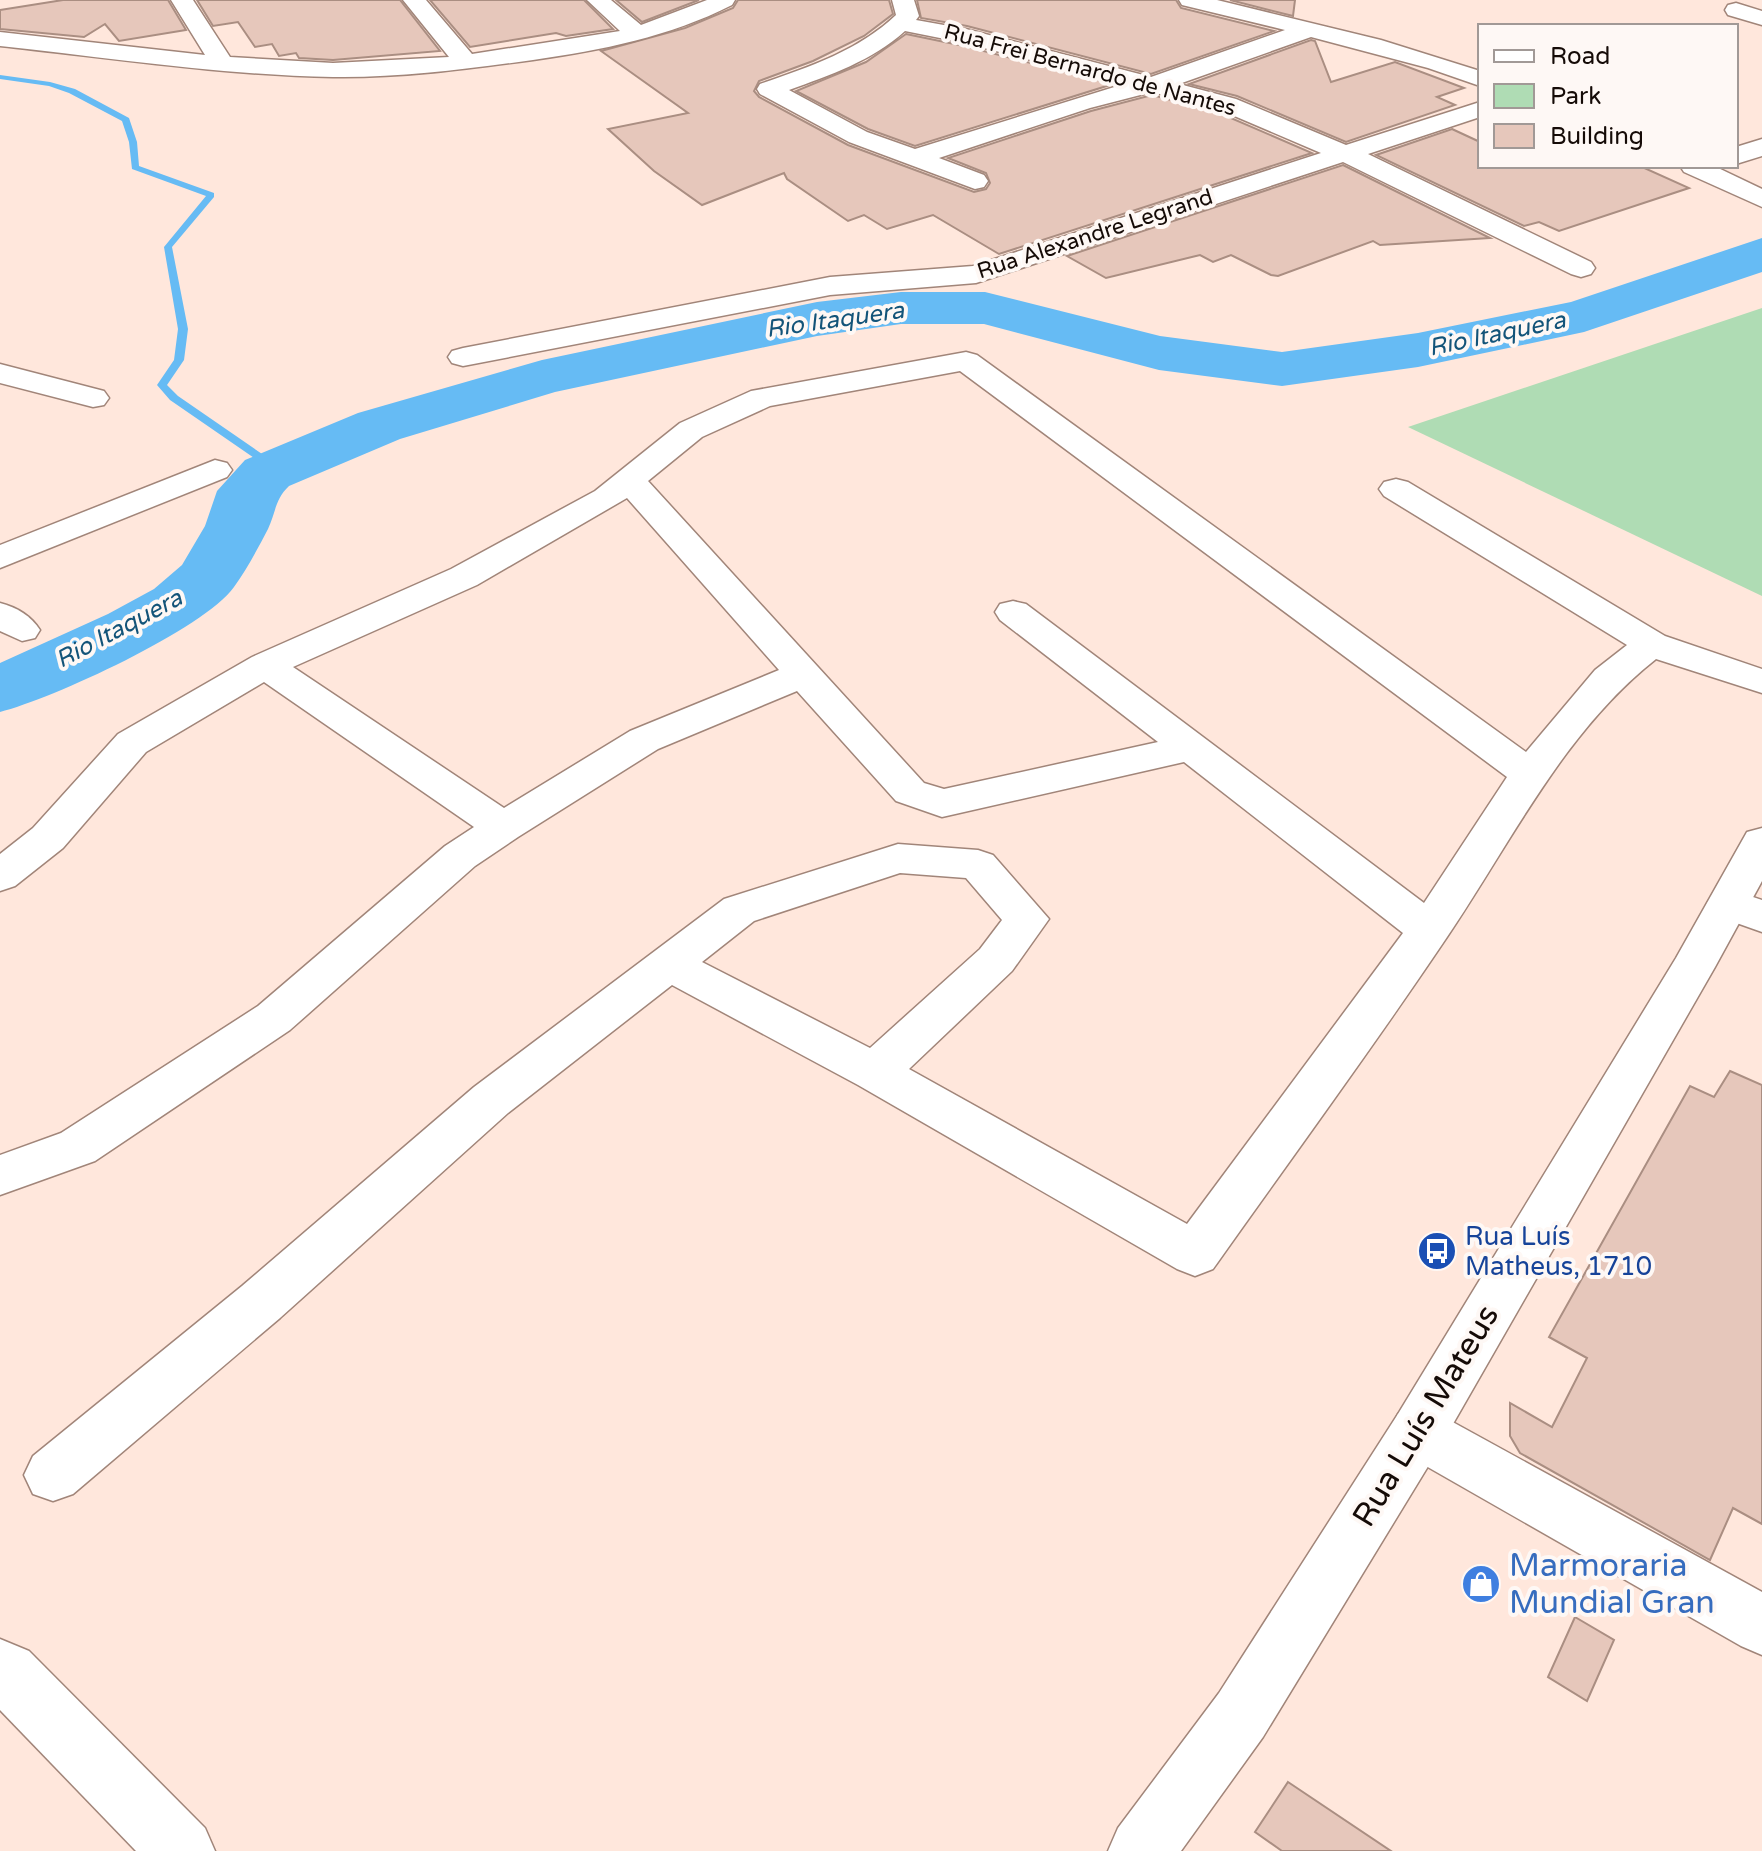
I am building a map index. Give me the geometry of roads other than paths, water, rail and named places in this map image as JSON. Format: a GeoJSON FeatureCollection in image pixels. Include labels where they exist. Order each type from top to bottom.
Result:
{"type":"FeatureCollection","features":[{"type":"Feature","properties":{"kind":"street"},"geometry":{"type":"LineString","coordinates":[[182,0],[221,61]]}},
{"type":"Feature","properties":{"kind":"street"},"geometry":{"type":"LineString","coordinates":[[414,0],[465,61]]}},
{"type":"Feature","properties":{"kind":"street"},"geometry":{"type":"LineString","coordinates":[[598,0],[636,33]]}},
{"type":"Feature","properties":{"kind":"street"},"geometry":{"type":"LineString","coordinates":[[0,39],[333,70],[465,61],[560,49],[636,33],[683,19],[724,0]]}},
{"type":"Feature","properties":{"kind":"street"},"geometry":{"type":"LineString","coordinates":[[1190,0],[1436,63],[1478,78]]}},
{"type":"Feature","properties":{"kind":"street"},"geometry":{"type":"LineString","coordinates":[[902,12],[894,33],[860,55],[769,89],[858,137],[975,181]]}},
{"type":"Feature","properties":{"kind":"street","name":"Rua Frei Bernardo de Nantes"},"geometry":{"type":"LineString","coordinates":[[902,12],[966,36],[1108,76],[1227,104],[1347,153],[1581,268]]}},
{"type":"Feature","properties":{"kind":"street"},"geometry":{"type":"LineString","coordinates":[[917,157],[1081,103],[1154,85],[1310,29]]}},
{"type":"Feature","properties":{"kind":"street","name":"Rua Alexandre Legrand"},"geometry":{"type":"LineString","coordinates":[[463,357],[830,286],[976,274],[1478,110]]}},
{"type":"Feature","properties":{"kind":"street"},"geometry":{"type":"LineString","coordinates":[[1738,155],[1762,147]]}},
{"type":"Feature","properties":{"kind":"street"},"geometry":{"type":"LineString","coordinates":[[1703,168],[1762,199]]}},
{"type":"Feature","properties":{"kind":"street"},"geometry":{"type":"LineString","coordinates":[[0,876],[48,838],[132,743],[265,665],[464,577],[607,498],[691,430],[762,398],[966,361],[1530,774]]}},
{"type":"Feature","properties":{"kind":"street"},"geometry":{"type":"LineString","coordinates":[[0,373],[93,398]]}},
{"type":"Feature","properties":{"kind":"street"},"geometry":{"type":"LineString","coordinates":[[0,557],[215,470]]}},
{"type":"Feature","properties":{"kind":"street"},"geometry":{"type":"LineString","coordinates":[[629,480],[910,792],[942,803],[1191,748]]}},
{"type":"Feature","properties":{"kind":"street"},"geometry":{"type":"LineString","coordinates":[[1396,489],[1652,644],[1762,681]]}},
{"type":"Feature","properties":{"kind":"street"},"geometry":{"type":"LineString","coordinates":[[1013,612],[1429,930]]}},
{"type":"Feature","properties":{"kind":"street"},"geometry":{"type":"LineString","coordinates":[[669,964],[875,1072],[1195,1254],[1429,930],[1530,774],[1608,678],[1652,644]]}},
{"type":"Feature","properties":{"kind":"street"},"geometry":{"type":"LineString","coordinates":[[265,665],[503,827]]}},
{"type":"Feature","properties":{"kind":"street"},"geometry":{"type":"LineString","coordinates":[[0,1175],[78,1147],[274,1018],[460,856],[503,827],[644,740],[804,674]]}},
{"type":"Feature","properties":{"kind":"street","name":"Rua Luís Mateus"},"geometry":{"type":"LineString","coordinates":[[1141,1851],[1241,1715],[1746,911],[1762,842]]}},
{"type":"Feature","properties":{"kind":"street"},"geometry":{"type":"LineString","coordinates":[[53,1475],[261,1302],[491,1100],[739,910],[898,858],[978,865],[1027,919],[996,960],[875,1072]]}},
{"type":"Feature","properties":{"kind":"street"},"geometry":{"type":"LineString","coordinates":[[1418,1432],[1762,1625]]}},
{"type":"Feature","properties":{"kind":"street"},"geometry":{"type":"LineString","coordinates":[[0,1670],[7,1673],[182,1851]]}},
{"type":"Feature","properties":{"kind":"waterway"},"geometry":{"type":"LineString","coordinates":[[0,77],[50,84],[72,91],[126,120],[133,142],[135,167],[211,195],[168,247],[183,329],[179,360],[162,385],[174,398],[277,469]]}},
{"type":"Feature","properties":{"kind":"waterway","name":"Rio Itaquera"},"geometry":{"type":"LineString","coordinates":[[0,690],[132,629],[178,603],[208,577],[237,526],[248,491],[267,473],[379,426],[542,377],[817,319],[901,308],[985,308],[1159,353],[1282,369],[1418,350],[1584,316],[1762,254]]}},
{"type":"Feature","properties":{"kind":"place","name":"Rua Luís Matheus, 1710"},"geometry":{"type":"Point","coordinates":[1437,1251]}},
{"type":"Feature","properties":{"kind":"place","name":"Marmoraria Mundial Gran"},"geometry":{"type":"Point","coordinates":[1481,1584]}}]}
